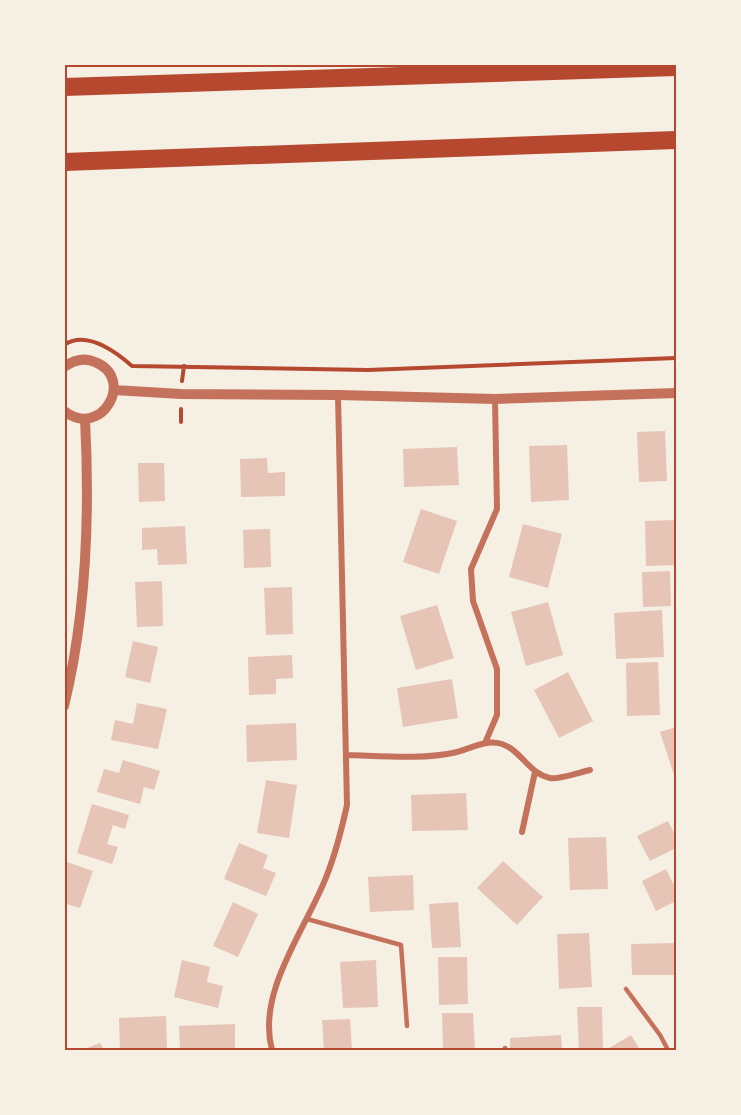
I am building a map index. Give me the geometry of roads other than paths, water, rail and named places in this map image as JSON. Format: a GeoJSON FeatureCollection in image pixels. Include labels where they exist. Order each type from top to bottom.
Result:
{"type":"FeatureCollection","features":[{"type":"Feature","properties":{"kind":"highway"},"geometry":{"type":"LineString","coordinates":[[64,87],[676,67]]}},
{"type":"Feature","properties":{"kind":"highway"},"geometry":{"type":"LineString","coordinates":[[64,162],[676,140]]}},
{"type":"Feature","properties":{"kind":"street"},"geometry":{"type":"LineString","coordinates":[[64,367],[81,359],[100,364],[113,380],[114,390],[108,407],[102,413],[85,419],[64,411]]}},
{"type":"Feature","properties":{"kind":"street"},"geometry":{"type":"LineString","coordinates":[[114,390],[181,394],[495,399],[676,393]]}},
{"type":"Feature","properties":{"kind":"street"},"geometry":{"type":"LineString","coordinates":[[272,1050],[270,1005],[277,983],[327,876],[340,837],[347,805],[338,395]]}},
{"type":"Feature","properties":{"kind":"street"},"geometry":{"type":"LineString","coordinates":[[484,743],[497,715],[497,680],[496,669],[473,601],[471,569],[497,508],[495,399]]}},
{"type":"Feature","properties":{"kind":"street"},"geometry":{"type":"LineString","coordinates":[[64,706],[81,612],[85,574],[87,527],[85,419]]}},
{"type":"Feature","properties":{"kind":"street"},"geometry":{"type":"LineString","coordinates":[[347,755],[405,757],[456,752],[484,743],[501,744],[519,754],[535,772],[551,779],[590,770]]}},
{"type":"Feature","properties":{"kind":"street"},"geometry":{"type":"LineString","coordinates":[[522,832],[535,772]]}},
{"type":"Feature","properties":{"kind":"lane"},"geometry":{"type":"LineString","coordinates":[[307,919],[401,945],[407,1026]]}},
{"type":"Feature","properties":{"kind":"lane"},"geometry":{"type":"LineString","coordinates":[[627,989],[668,1050]]}}]}
